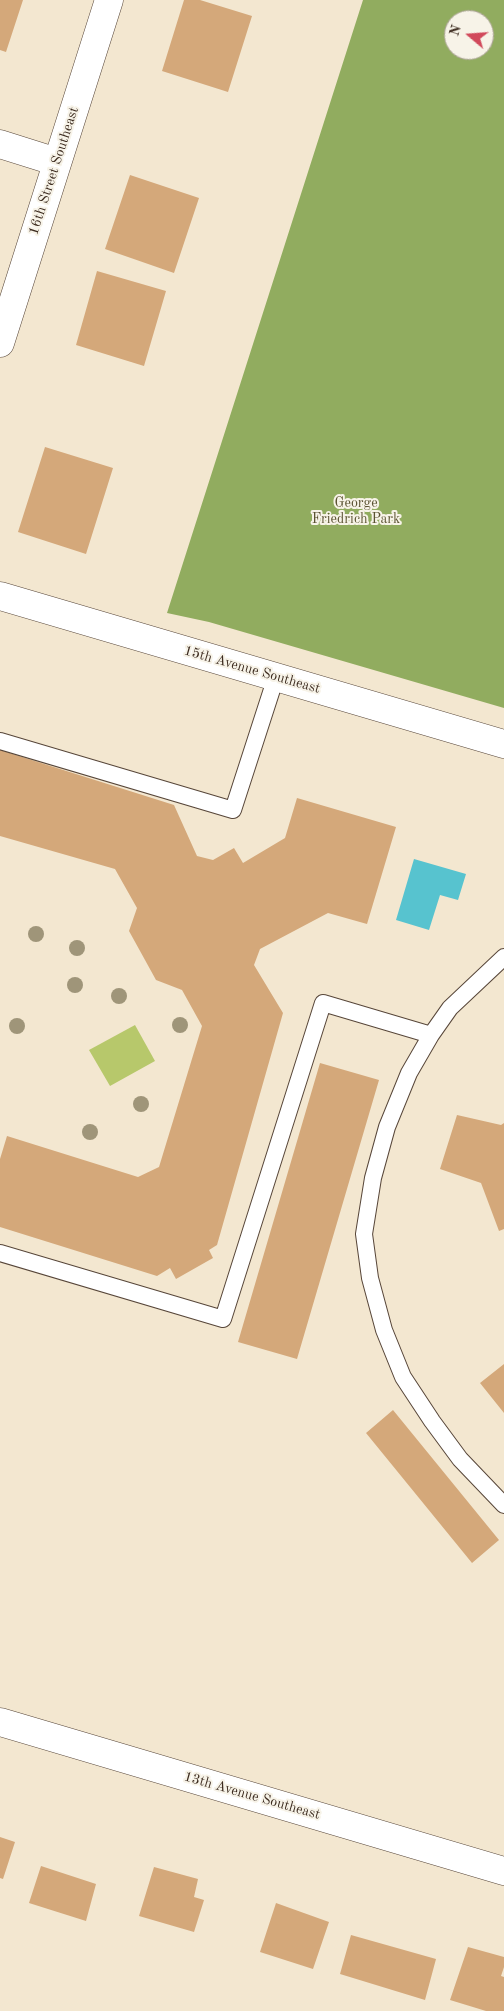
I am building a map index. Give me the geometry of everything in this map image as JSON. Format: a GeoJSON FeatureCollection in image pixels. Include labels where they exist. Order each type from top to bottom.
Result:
{"type":"FeatureCollection","features":[{"type":"Feature","properties":{"kind":"street","name":"16th Street Southeast"},"geometry":{"type":"LineString","coordinates":[[0,343],[109,0]]}},
{"type":"Feature","properties":{"kind":"street"},"geometry":{"type":"LineString","coordinates":[[0,144],[57,162]]}},
{"type":"Feature","properties":{"kind":"street","name":"15th Avenue Southeast"},"geometry":{"type":"LineString","coordinates":[[0,596],[504,744]]}},
{"type":"Feature","properties":{"kind":"street","name":"13th Avenue Southeast"},"geometry":{"type":"LineString","coordinates":[[0,1722],[504,1871]]}},
{"type":"Feature","properties":{"kind":"lane"},"geometry":{"type":"LineString","coordinates":[[0,740],[233,810],[276,677]]}},
{"type":"Feature","properties":{"kind":"lane"},"geometry":{"type":"LineString","coordinates":[[504,957],[450,1008],[431,1035],[409,1073],[387,1127],[373,1178],[364,1234],[370,1278],[384,1330],[403,1377],[460,1459],[504,1504]]}},
{"type":"Feature","properties":{"kind":"lane"},"geometry":{"type":"LineString","coordinates":[[0,1253],[223,1319],[323,1003],[431,1035]]}},
{"type":"Feature","properties":{"kind":"green space","name":"George Friedrich Park"},"geometry":{"type":"Polygon","coordinates":[[[363,0],[504,0],[504,708],[209,622],[167,613],[363,0]]]}},
{"type":"Feature","properties":{"kind":"green space"},"geometry":{"type":"Polygon","coordinates":[[[135,1025],[155,1061],[110,1086],[89,1050],[135,1025]]]}},
{"type":"Feature","properties":{"kind":"water"},"geometry":{"type":"Polygon","coordinates":[[[414,859],[466,874],[458,900],[440,895],[429,930],[396,920],[414,859]]]}},
{"type":"Feature","properties":{"kind":"building"},"geometry":{"type":"Polygon","coordinates":[[[0,0],[23,0],[6,52],[0,50],[0,0]]]}},
{"type":"Feature","properties":{"kind":"building"},"geometry":{"type":"Polygon","coordinates":[[[184,0],[200,0],[252,16],[228,92],[162,71],[184,0]]]}},
{"type":"Feature","properties":{"kind":"building"},"geometry":{"type":"Polygon","coordinates":[[[130,175],[199,198],[174,273],[105,249],[130,175]]]}},
{"type":"Feature","properties":{"kind":"building"},"geometry":{"type":"Polygon","coordinates":[[[97,271],[166,291],[144,366],[76,345],[97,271]]]}},
{"type":"Feature","properties":{"kind":"building"},"geometry":{"type":"Polygon","coordinates":[[[45,447],[113,468],[86,554],[18,532],[45,447]]]}},
{"type":"Feature","properties":{"kind":"building"},"geometry":{"type":"Polygon","coordinates":[[[0,750],[174,805],[197,856],[213,860],[234,848],[243,863],[285,838],[297,798],[396,827],[367,924],[328,913],[260,949],[254,965],[283,1013],[217,1245],[209,1250],[213,1258],[176,1279],[170,1268],[157,1276],[0,1227],[0,1159],[7,1136],[138,1177],[159,1167],[202,1026],[182,990],[156,980],[129,931],[137,908],[115,869],[0,836],[0,750]]]}},
{"type":"Feature","properties":{"kind":"building"},"geometry":{"type":"Polygon","coordinates":[[[320,1063],[379,1080],[297,1359],[238,1342],[320,1063]]]}},
{"type":"Feature","properties":{"kind":"building"},"geometry":{"type":"Polygon","coordinates":[[[457,1115],[501,1125],[504,1123],[504,1229],[499,1231],[481,1183],[440,1169],[457,1115]]]}},
{"type":"Feature","properties":{"kind":"building"},"geometry":{"type":"Polygon","coordinates":[[[504,1364],[504,1413],[480,1383],[504,1364]]]}},
{"type":"Feature","properties":{"kind":"building"},"geometry":{"type":"Polygon","coordinates":[[[393,1410],[499,1540],[472,1563],[366,1433],[393,1410]]]}},
{"type":"Feature","properties":{"kind":"building"},"geometry":{"type":"Polygon","coordinates":[[[0,1837],[15,1842],[3,1879],[0,1878],[0,1837]]]}},
{"type":"Feature","properties":{"kind":"building"},"geometry":{"type":"Polygon","coordinates":[[[41,1866],[96,1884],[86,1921],[29,1903],[41,1866]]]}},
{"type":"Feature","properties":{"kind":"building"},"geometry":{"type":"Polygon","coordinates":[[[154,1867],[198,1879],[194,1897],[204,1900],[194,1932],[139,1916],[154,1867]]]}},
{"type":"Feature","properties":{"kind":"building"},"geometry":{"type":"Polygon","coordinates":[[[276,1903],[329,1922],[313,1969],[260,1952],[276,1903]]]}},
{"type":"Feature","properties":{"kind":"building"},"geometry":{"type":"Polygon","coordinates":[[[351,1935],[436,1959],[425,2000],[340,1974],[351,1935]]]}},
{"type":"Feature","properties":{"kind":"building"},"geometry":{"type":"Polygon","coordinates":[[[468,1947],[504,1957],[504,1967],[501,1976],[504,1977],[504,2011],[486,2011],[450,2000],[468,1947]]]}}]}
